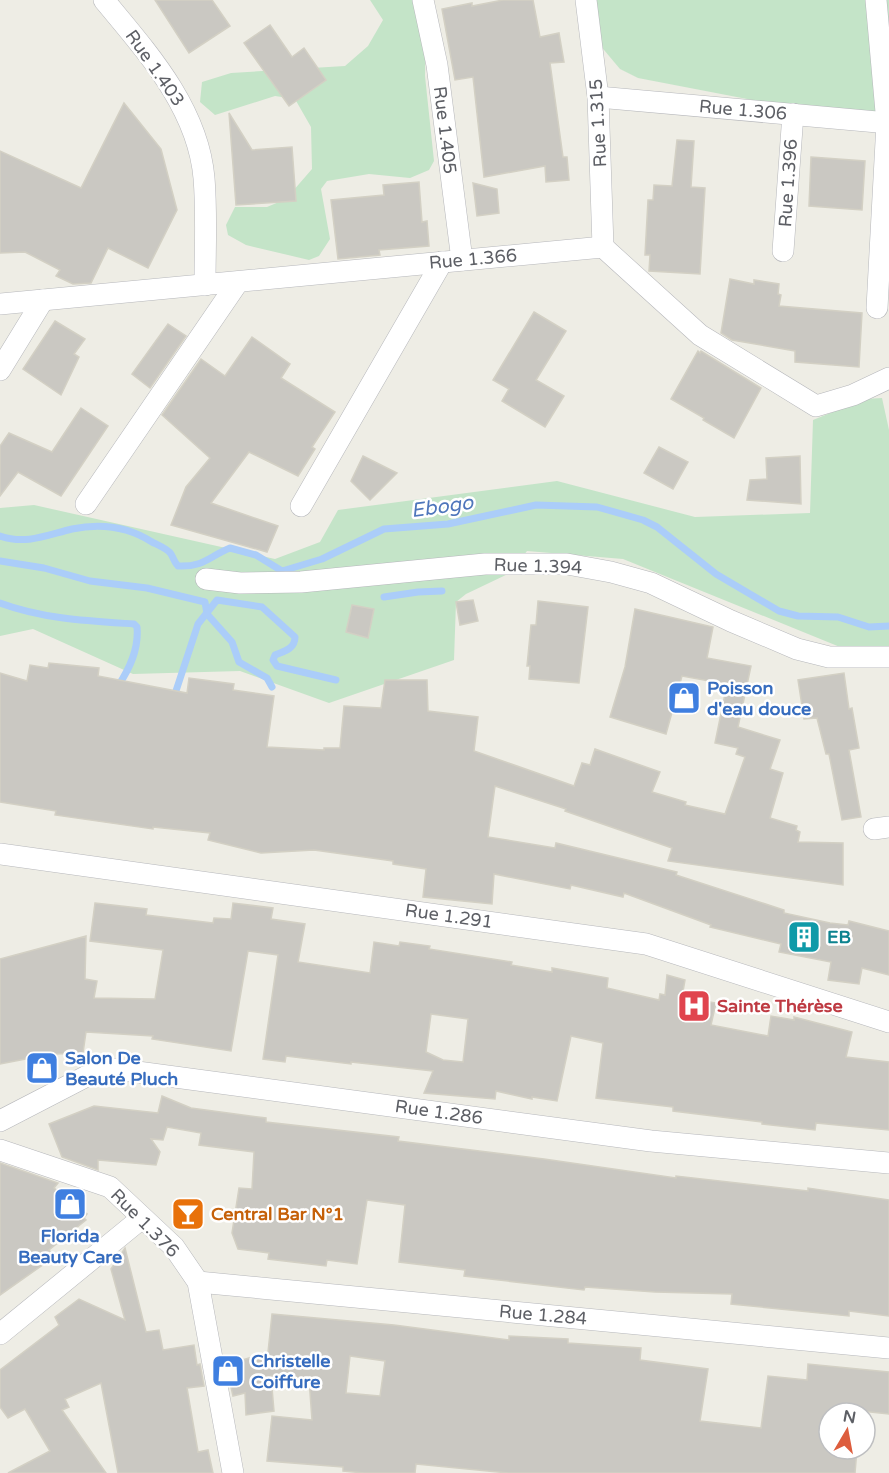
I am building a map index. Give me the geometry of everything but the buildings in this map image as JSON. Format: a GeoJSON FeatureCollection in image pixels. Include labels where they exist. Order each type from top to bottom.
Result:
{"type":"FeatureCollection","features":[{"type":"Feature","properties":{"kind":"street","name":"Rue 1.403"},"geometry":{"type":"LineString","coordinates":[[104,0],[161,71],[193,128],[204,178],[205,285]]}},
{"type":"Feature","properties":{"kind":"street","name":"Rue 1.405"},"geometry":{"type":"LineString","coordinates":[[423,0],[437,65],[452,261]]}},
{"type":"Feature","properties":{"kind":"street","name":"Rue 1.315"},"geometry":{"type":"LineString","coordinates":[[586,0],[598,97],[603,247]]}},
{"type":"Feature","properties":{"kind":"street"},"geometry":{"type":"LineString","coordinates":[[876,0],[888,123],[877,308]]}},
{"type":"Feature","properties":{"kind":"street","name":"Rue 1.306"},"geometry":{"type":"LineString","coordinates":[[598,97],[888,123]]}},
{"type":"Feature","properties":{"kind":"street","name":"Rue 1.396"},"geometry":{"type":"LineString","coordinates":[[783,251],[793,114]]}},
{"type":"Feature","properties":{"kind":"street","name":"Rue 1.366"},"geometry":{"type":"LineString","coordinates":[[0,304],[603,247]]}},
{"type":"Feature","properties":{"kind":"street"},"geometry":{"type":"LineString","coordinates":[[603,247],[700,336],[816,406],[853,395],[889,378]]}},
{"type":"Feature","properties":{"kind":"street"},"geometry":{"type":"LineString","coordinates":[[301,506],[452,261]]}},
{"type":"Feature","properties":{"kind":"street"},"geometry":{"type":"LineString","coordinates":[[86,504],[238,282]]}},
{"type":"Feature","properties":{"kind":"street"},"geometry":{"type":"LineString","coordinates":[[0,370],[43,300]]}},
{"type":"Feature","properties":{"kind":"street","name":"Rue 1.394"},"geometry":{"type":"LineString","coordinates":[[206,579],[240,583],[301,582],[485,564],[567,564],[611,572],[651,583],[797,649],[829,657],[889,657]]}},
{"type":"Feature","properties":{"kind":"street","name":"Rue 1.291"},"geometry":{"type":"LineString","coordinates":[[0,854],[646,944],[889,1022]]}},
{"type":"Feature","properties":{"kind":"street","name":"Rue 1.286"},"geometry":{"type":"LineString","coordinates":[[0,1121],[85,1077],[115,1069],[651,1141],[889,1163]]}},
{"type":"Feature","properties":{"kind":"street","name":"Rue 1.376"},"geometry":{"type":"LineString","coordinates":[[0,1150],[110,1186],[174,1247],[198,1282],[233,1473]]}},
{"type":"Feature","properties":{"kind":"street"},"geometry":{"type":"LineString","coordinates":[[0,1334],[142,1218]]}},
{"type":"Feature","properties":{"kind":"street","name":"Rue 1.284"},"geometry":{"type":"LineString","coordinates":[[198,1282],[889,1348]]}},
{"type":"Feature","properties":{"kind":"green space"},"geometry":{"type":"Polygon","coordinates":[[[370,0],[420,0],[426,11],[425,76],[434,161],[429,170],[410,178],[369,174],[327,181],[321,189],[330,239],[319,256],[309,260],[246,245],[228,235],[226,225],[235,207],[267,207],[286,199],[312,169],[311,127],[295,99],[275,96],[215,115],[200,102],[202,82],[231,73],[345,66],[368,46],[383,20],[370,0]]]}},
{"type":"Feature","properties":{"kind":"green space"},"geometry":{"type":"Polygon","coordinates":[[[596,0],[889,0],[889,109],[852,115],[830,115],[638,78],[620,69],[599,44],[596,0]]]}},
{"type":"Feature","properties":{"kind":"green space"},"geometry":{"type":"Polygon","coordinates":[[[882,398],[889,430],[889,649],[840,647],[623,559],[527,551],[510,573],[466,594],[456,602],[454,660],[329,703],[240,671],[133,674],[33,629],[0,636],[0,508],[34,505],[275,559],[320,542],[338,510],[557,481],[695,517],[810,513],[813,420],[865,399],[882,398]]]}},
{"type":"Feature","properties":{"kind":"waterway","name":"Ebogo"},"geometry":{"type":"LineString","coordinates":[[0,536],[19,540],[83,527],[114,527],[133,532],[165,549],[178,566],[200,563],[230,548],[256,555],[282,571],[322,559],[384,529],[448,524],[536,505],[597,507],[643,520],[657,527],[716,574],[779,611],[798,616],[838,617],[869,627],[889,626]]}},
{"type":"Feature","properties":{"kind":"waterway"},"geometry":{"type":"LineString","coordinates":[[0,561],[44,568],[90,581],[147,588],[205,602],[207,614],[232,642],[239,662],[267,678],[272,687]]}},
{"type":"Feature","properties":{"kind":"waterway"},"geometry":{"type":"LineString","coordinates":[[384,597],[442,591]]}},
{"type":"Feature","properties":{"kind":"waterway"},"geometry":{"type":"LineString","coordinates":[[173,700],[198,624],[217,600],[262,607],[295,637],[291,647],[275,655],[273,660],[277,666],[336,680]]}},
{"type":"Feature","properties":{"kind":"waterway"},"geometry":{"type":"LineString","coordinates":[[0,603],[49,616],[134,624],[137,627],[135,651],[118,686]]}},
{"type":"Feature","properties":{"kind":"place","name":"Poisson d'eau douce"},"geometry":{"type":"Point","coordinates":[684,698]}},
{"type":"Feature","properties":{"kind":"place","name":"EB"},"geometry":{"type":"Point","coordinates":[804,937]}},
{"type":"Feature","properties":{"kind":"place","name":"Sainte Thérèse"},"geometry":{"type":"Point","coordinates":[694,1006]}},
{"type":"Feature","properties":{"kind":"place","name":"Salon De Beauté Pluch"},"geometry":{"type":"Point","coordinates":[42,1068]}},
{"type":"Feature","properties":{"kind":"place","name":"Florida Beauty Care"},"geometry":{"type":"Point","coordinates":[70,1204]}},
{"type":"Feature","properties":{"kind":"place","name":"Central Bar N°1"},"geometry":{"type":"Point","coordinates":[188,1214]}},
{"type":"Feature","properties":{"kind":"place","name":"Christelle Coiffure"},"geometry":{"type":"Point","coordinates":[228,1371]}}]}
